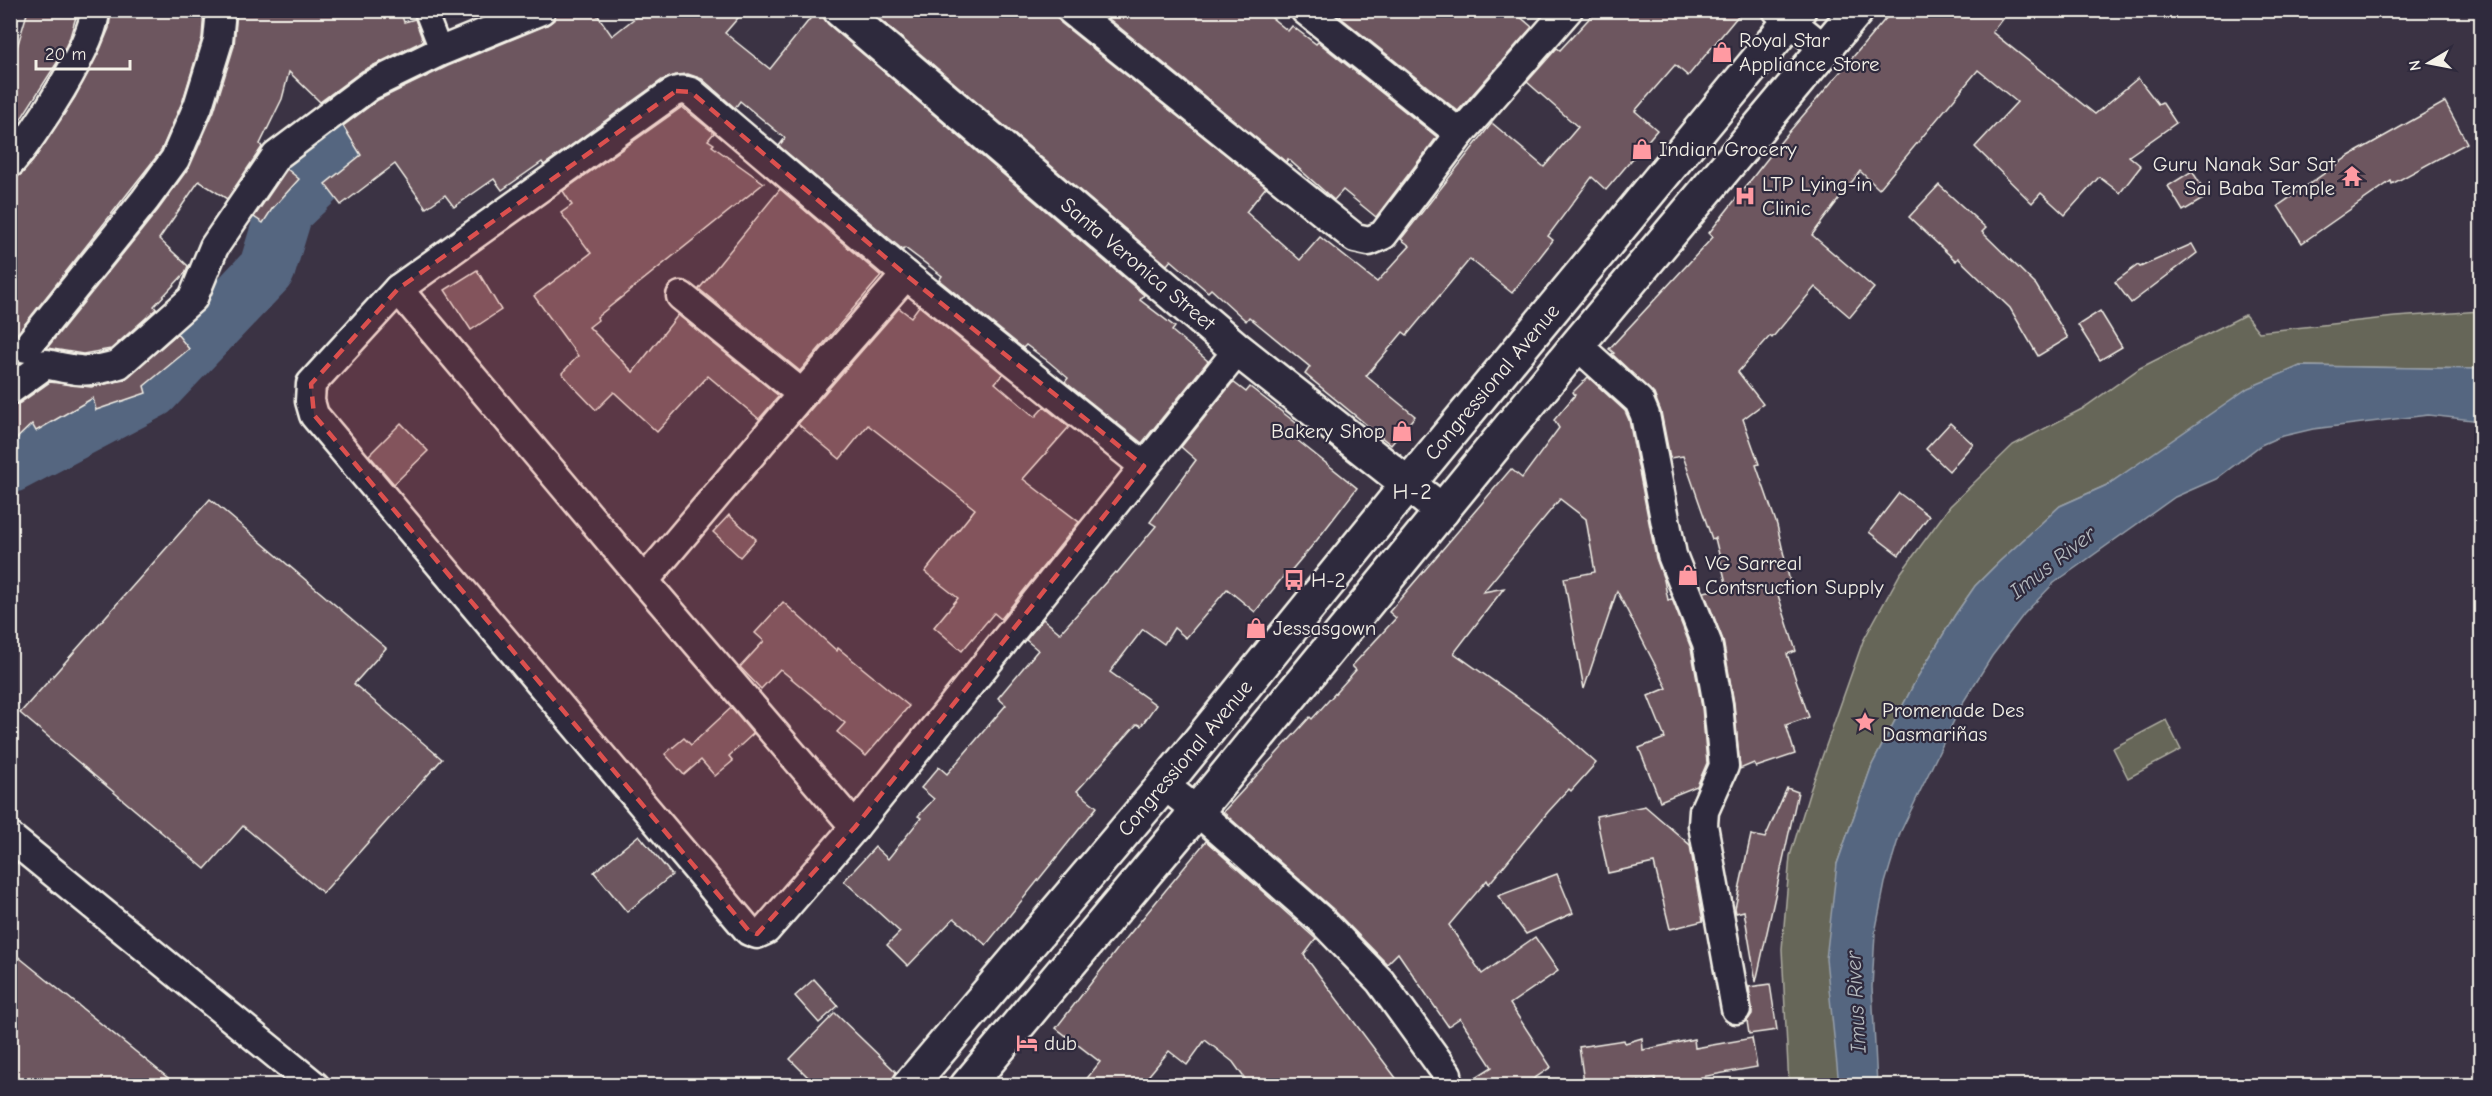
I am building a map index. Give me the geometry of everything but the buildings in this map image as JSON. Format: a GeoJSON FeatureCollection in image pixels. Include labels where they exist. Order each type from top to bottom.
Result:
{"type":"FeatureCollection","features":[{"type":"Feature","properties":{"kind":"main road","name":"Santa Veronica Street"},"geometry":{"type":"LineString","coordinates":[[840,10],[1238,350],[1442,511]]}},
{"type":"Feature","properties":{"kind":"main road","name":"Congressional Avenue"},"geometry":{"type":"LineString","coordinates":[[909,1086],[1164,785],[1794,13]]}},
{"type":"Feature","properties":{"kind":"main road","name":"Congressional Avenue"},"geometry":{"type":"LineString","coordinates":[[967,1086],[1197,811],[1577,345],[1840,31]]}},
{"type":"Feature","properties":{"kind":"street"},"geometry":{"type":"LineString","coordinates":[[10,163],[80,57],[95,20],[95,10]]}},
{"type":"Feature","properties":{"kind":"street"},"geometry":{"type":"LineString","coordinates":[[10,390],[27,349],[175,159],[198,105],[212,62],[218,40],[221,10]]}},
{"type":"Feature","properties":{"kind":"street"},"geometry":{"type":"LineString","coordinates":[[425,10],[441,51]]}},
{"type":"Feature","properties":{"kind":"street"},"geometry":{"type":"LineString","coordinates":[[27,349],[80,372],[105,369],[119,364],[193,298],[214,248],[276,156],[369,86],[441,51],[540,10]]}},
{"type":"Feature","properties":{"kind":"street"},"geometry":{"type":"LineString","coordinates":[[1071,10],[1355,238],[1369,242],[1383,235],[1460,134],[1561,13]]}},
{"type":"Feature","properties":{"kind":"street"},"geometry":{"type":"LineString","coordinates":[[1305,10],[1460,134]]}},
{"type":"Feature","properties":{"kind":"street"},"geometry":{"type":"LineString","coordinates":[[1794,13],[1840,31]]}},
{"type":"Feature","properties":{"kind":"street"},"geometry":{"type":"LineString","coordinates":[[1144,466],[906,275],[691,92],[683,90],[668,96],[398,289],[311,384],[310,401],[314,415],[749,931],[758,934],[766,930],[855,826],[1238,350]]}},
{"type":"Feature","properties":{"kind":"street"},"geometry":{"type":"LineString","coordinates":[[644,581],[906,275]]}},
{"type":"Feature","properties":{"kind":"street"},"geometry":{"type":"LineString","coordinates":[[398,289],[644,581],[855,826]]}},
{"type":"Feature","properties":{"kind":"street"},"geometry":{"type":"LineString","coordinates":[[681,296],[802,394]]}},
{"type":"Feature","properties":{"kind":"street"},"geometry":{"type":"LineString","coordinates":[[1577,345],[1639,400],[1646,415],[1672,555],[1707,643],[1719,705],[1724,766],[1704,811],[1703,825],[1736,1008]]}},
{"type":"Feature","properties":{"kind":"street"},"geometry":{"type":"LineString","coordinates":[[1164,785],[1197,811],[1322,921],[1380,981],[1447,1074]]}},
{"type":"Feature","properties":{"kind":"street"},"geometry":{"type":"LineString","coordinates":[[10,837],[315,1086]]}},
{"type":"Feature","properties":{"kind":"highlighted area"},"geometry":{"type":"Polygon","coordinates":[[[676,91],[691,92],[906,275],[1144,466],[855,827],[757,934],[749,931],[314,415],[311,384],[398,289],[676,91]]]}},
{"type":"Feature","properties":{"kind":"green space","name":"Promenade Des Dasmariñas"},"geometry":{"type":"Polygon","coordinates":[[[2481,311],[2481,369],[2300,366],[2275,378],[2107,485],[2060,506],[1975,586],[1917,678],[1872,765],[1837,864],[1839,1085],[1789,1086],[1782,949],[1790,856],[1810,791],[1863,641],[1900,574],[1950,506],[2013,445],[2082,409],[2140,368],[2245,315],[2259,332],[2395,317],[2481,311]]]}},
{"type":"Feature","properties":{"kind":"green space"},"geometry":{"type":"Polygon","coordinates":[[[2166,720],[2181,750],[2128,778],[2113,748],[2166,720]]]}},
{"type":"Feature","properties":{"kind":"water","name":"Imus River"},"geometry":{"type":"Polygon","coordinates":[[[2300,366],[2481,369],[2481,421],[2428,415],[2313,429],[2279,437],[2261,445],[2216,479],[2175,497],[2054,583],[2024,614],[1992,656],[1962,704],[1900,833],[1885,883],[1875,933],[1872,987],[1877,1085],[1839,1085],[1826,959],[1837,864],[1872,765],[1917,678],[1955,615],[1975,586],[2060,506],[2107,485],[2248,388],[2300,366]]]}},
{"type":"Feature","properties":{"kind":"waterway"},"geometry":{"type":"LineString","coordinates":[[10,465],[152,390],[267,269],[285,210],[372,127],[421,104]]}},
{"type":"Feature","properties":{"kind":"place","name":"Royal Star Appliance Store"},"geometry":{"type":"Point","coordinates":[1722,52]}},
{"type":"Feature","properties":{"kind":"place","name":"Indian Grocery"},"geometry":{"type":"Point","coordinates":[1642,149]}},
{"type":"Feature","properties":{"kind":"place","name":"Guru Nanak Sar Sat Sai Baba Temple"},"geometry":{"type":"Point","coordinates":[2352,176]}},
{"type":"Feature","properties":{"kind":"place","name":"LTP Lying-in Clinic"},"geometry":{"type":"Point","coordinates":[1745,196]}},
{"type":"Feature","properties":{"kind":"place","name":"Bakery Shop"},"geometry":{"type":"Point","coordinates":[1402,431]}},
{"type":"Feature","properties":{"kind":"place","name":"VG Sarreal Contsruction Supply"},"geometry":{"type":"Point","coordinates":[1688,575]}},
{"type":"Feature","properties":{"kind":"place","name":"H-2"},"geometry":{"type":"Point","coordinates":[1294,580]}},
{"type":"Feature","properties":{"kind":"place","name":"Jessasgown"},"geometry":{"type":"Point","coordinates":[1256,628]}},
{"type":"Feature","properties":{"kind":"place","name":"Promenade Des Dasmariñas"},"geometry":{"type":"Point","coordinates":[1865,722]}},
{"type":"Feature","properties":{"kind":"place","name":"dub"},"geometry":{"type":"Point","coordinates":[1027,1043]}},
{"type":"Feature","properties":{"kind":"district","name":"H-2"},"geometry":{"type":"Point","coordinates":[1413,491]}}]}
